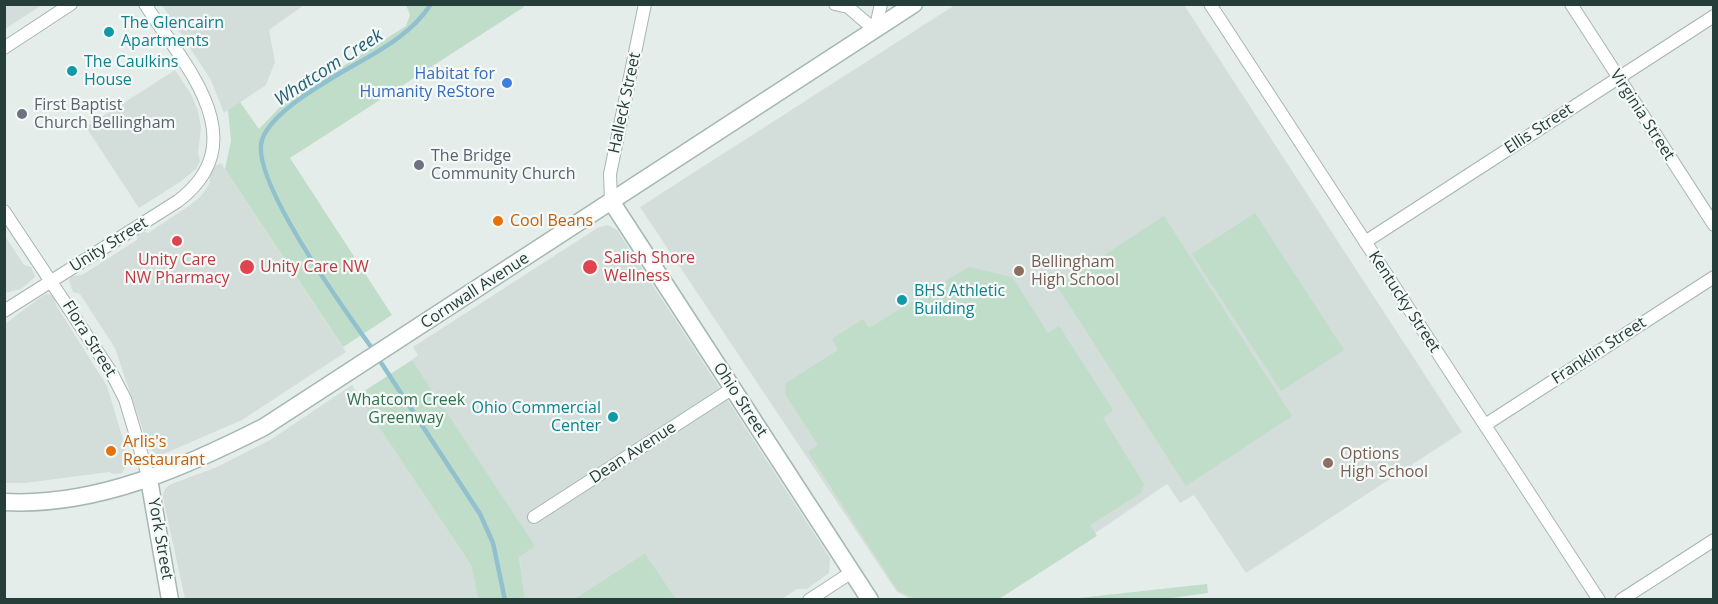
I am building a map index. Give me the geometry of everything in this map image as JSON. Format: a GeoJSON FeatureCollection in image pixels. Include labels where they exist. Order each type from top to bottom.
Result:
{"type":"FeatureCollection","features":[{"type":"Feature","properties":{"kind":"street"},"geometry":{"type":"LineString","coordinates":[[4,48],[71,4]]}},
{"type":"Feature","properties":{"kind":"street","name":"Unity Street"},"geometry":{"type":"LineString","coordinates":[[4,311],[178,201],[194,189],[206,170],[214,131],[210,107],[145,4]]}},
{"type":"Feature","properties":{"kind":"street","name":"Halleck Street"},"geometry":{"type":"LineString","coordinates":[[611,201],[610,174],[645,4]]}},
{"type":"Feature","properties":{"kind":"street"},"geometry":{"type":"LineString","coordinates":[[835,4],[848,7],[875,30],[881,4]]}},
{"type":"Feature","properties":{"kind":"street","name":"Cornwall Avenue"},"geometry":{"type":"LineString","coordinates":[[4,502],[28,502],[74,496],[149,479],[208,456],[264,427],[914,4]]}},
{"type":"Feature","properties":{"kind":"street","name":"Kentucky Street"},"geometry":{"type":"LineString","coordinates":[[1210,4],[1599,600]]}},
{"type":"Feature","properties":{"kind":"street","name":"Virginia Street"},"geometry":{"type":"LineString","coordinates":[[1570,4],[1713,225]]}},
{"type":"Feature","properties":{"kind":"street","name":"Ellis Street"},"geometry":{"type":"LineString","coordinates":[[1365,242],[1713,16]]}},
{"type":"Feature","properties":{"kind":"street","name":"Ohio Street"},"geometry":{"type":"LineString","coordinates":[[611,201],[870,600]]}},
{"type":"Feature","properties":{"kind":"street","name":"Flora Street"},"geometry":{"type":"LineString","coordinates":[[4,211],[111,372],[125,399],[149,479]]}},
{"type":"Feature","properties":{"kind":"street","name":"Franklin Street"},"geometry":{"type":"LineString","coordinates":[[1485,425],[1713,278]]}},
{"type":"Feature","properties":{"kind":"street","name":"Dean Avenue"},"geometry":{"type":"LineString","coordinates":[[534,517],[733,388]]}},
{"type":"Feature","properties":{"kind":"street","name":"York Street"},"geometry":{"type":"LineString","coordinates":[[149,479],[170,600]]}},
{"type":"Feature","properties":{"kind":"street"},"geometry":{"type":"LineString","coordinates":[[1621,600],[1713,540]]}},
{"type":"Feature","properties":{"kind":"street"},"geometry":{"type":"LineString","coordinates":[[809,600],[852,572]]}},
{"type":"Feature","properties":{"kind":"shaded area"},"geometry":{"type":"Polygon","coordinates":[[[5,4],[42,4],[42,5],[5,29],[5,4]]]}},
{"type":"Feature","properties":{"kind":"shaded area"},"geometry":{"type":"Polygon","coordinates":[[[162,5],[304,5],[269,30],[275,62],[266,85],[224,113],[211,80],[162,5]]]}},
{"type":"Feature","properties":{"kind":"shaded area","name":"Bellingham High School"},"geometry":{"type":"Polygon","coordinates":[[[955,5],[1184,5],[1462,432],[1246,573],[1194,495],[1180,503],[1167,484],[999,599],[911,599],[897,592],[640,207],[955,5]]]}},
{"type":"Feature","properties":{"kind":"shaded area"},"geometry":{"type":"Polygon","coordinates":[[[175,70],[191,94],[198,111],[201,128],[198,153],[200,161],[196,169],[180,182],[139,208],[86,127],[175,70]]]}},
{"type":"Feature","properties":{"kind":"shaded area"},"geometry":{"type":"Polygon","coordinates":[[[221,163],[346,352],[242,420],[159,456],[149,448],[115,348],[80,294],[73,292],[69,281],[71,276],[82,275],[137,240],[138,234],[143,231],[148,233],[189,206],[201,196],[210,183],[209,176],[215,166],[221,163]]]}},
{"type":"Feature","properties":{"kind":"shaded area"},"geometry":{"type":"Polygon","coordinates":[[[608,225],[617,230],[830,558],[829,573],[807,589],[797,589],[782,599],[676,599],[645,553],[574,599],[525,599],[519,556],[534,546],[412,360],[418,355],[413,347],[599,227],[608,225]]]}},
{"type":"Feature","properties":{"kind":"shaded area"},"geometry":{"type":"Polygon","coordinates":[[[5,236],[24,265],[31,267],[35,277],[21,289],[5,293],[5,236]]]}},
{"type":"Feature","properties":{"kind":"shaded area"},"geometry":{"type":"Polygon","coordinates":[[[45,294],[54,295],[56,305],[107,386],[128,463],[122,473],[109,472],[25,483],[5,483],[5,324],[45,294]]]}},
{"type":"Feature","properties":{"kind":"shaded area"},"geometry":{"type":"Polygon","coordinates":[[[352,385],[471,565],[478,599],[185,599],[163,497],[164,491],[169,485],[217,467],[270,440],[352,385]]]}},
{"type":"Feature","properties":{"kind":"green space","name":"Whatcom Creek Greenway"},"geometry":{"type":"Polygon","coordinates":[[[523,4],[524,7],[290,158],[392,315],[343,347],[225,169],[231,141],[228,110],[240,102],[259,129],[281,106],[406,26],[410,15],[406,5],[523,4]]]}},
{"type":"Feature","properties":{"kind":"green space"},"geometry":{"type":"Polygon","coordinates":[[[1255,213],[1344,350],[1281,391],[1192,254],[1255,213]]]}},
{"type":"Feature","properties":{"kind":"green space"},"geometry":{"type":"Polygon","coordinates":[[[1164,216],[1292,416],[1186,486],[1057,286],[1164,216]]]}},
{"type":"Feature","properties":{"kind":"green space"},"geometry":{"type":"Polygon","coordinates":[[[969,267],[1012,277],[1048,333],[1059,326],[1113,410],[1103,418],[1144,484],[1141,493],[1090,525],[1097,536],[999,599],[917,599],[898,591],[808,452],[818,445],[785,394],[786,383],[838,350],[832,339],[863,319],[869,328],[969,267]]]}},
{"type":"Feature","properties":{"kind":"green space","name":"Whatcom Creek Greenway"},"geometry":{"type":"Polygon","coordinates":[[[412,360],[535,546],[519,557],[525,599],[478,599],[471,565],[358,395],[412,360]]]}},
{"type":"Feature","properties":{"kind":"green space"},"geometry":{"type":"Polygon","coordinates":[[[645,553],[676,599],[574,599],[645,553]]]}},
{"type":"Feature","properties":{"kind":"green space"},"geometry":{"type":"Polygon","coordinates":[[[1207,584],[1208,593],[1157,600],[1069,599],[1207,584]]]}},
{"type":"Feature","properties":{"kind":"waterway","name":"Whatcom Creek"},"geometry":{"type":"LineString","coordinates":[[374,351],[303,247],[285,214],[270,184],[262,159],[262,140],[274,121],[294,103],[401,36],[412,27],[431,4]]}},
{"type":"Feature","properties":{"kind":"waterway","name":"Whatcom Creek"},"geometry":{"type":"LineString","coordinates":[[378,358],[480,514],[493,543],[505,600]]}},
{"type":"Feature","properties":{"kind":"place","name":"The Glencairn Apartments"},"geometry":{"type":"Point","coordinates":[109,32]}},
{"type":"Feature","properties":{"kind":"place","name":"The Caulkins House"},"geometry":{"type":"Point","coordinates":[72,71]}},
{"type":"Feature","properties":{"kind":"place","name":"Habitat for Humanity ReStore"},"geometry":{"type":"Point","coordinates":[507,83]}},
{"type":"Feature","properties":{"kind":"place","name":"First Baptist Church Bellingham"},"geometry":{"type":"Point","coordinates":[22,114]}},
{"type":"Feature","properties":{"kind":"place","name":"The Bridge Community Church"},"geometry":{"type":"Point","coordinates":[419,165]}},
{"type":"Feature","properties":{"kind":"place","name":"Cool Beans"},"geometry":{"type":"Point","coordinates":[498,221]}},
{"type":"Feature","properties":{"kind":"place","name":"Unity Care NW Pharmacy"},"geometry":{"type":"Point","coordinates":[177,241]}},
{"type":"Feature","properties":{"kind":"place","name":"Unity Care NW"},"geometry":{"type":"Point","coordinates":[247,267]}},
{"type":"Feature","properties":{"kind":"place","name":"Salish Shore Wellness"},"geometry":{"type":"Point","coordinates":[590,267]}},
{"type":"Feature","properties":{"kind":"place","name":"Bellingham High School"},"geometry":{"type":"Point","coordinates":[1019,271]}},
{"type":"Feature","properties":{"kind":"place","name":"BHS Athletic Building"},"geometry":{"type":"Point","coordinates":[902,300]}},
{"type":"Feature","properties":{"kind":"place","name":"Ohio Commercial Center"},"geometry":{"type":"Point","coordinates":[613,417]}},
{"type":"Feature","properties":{"kind":"place","name":"Arlis's Restaurant"},"geometry":{"type":"Point","coordinates":[111,451]}},
{"type":"Feature","properties":{"kind":"place","name":"Options High School"},"geometry":{"type":"Point","coordinates":[1328,463]}}]}
